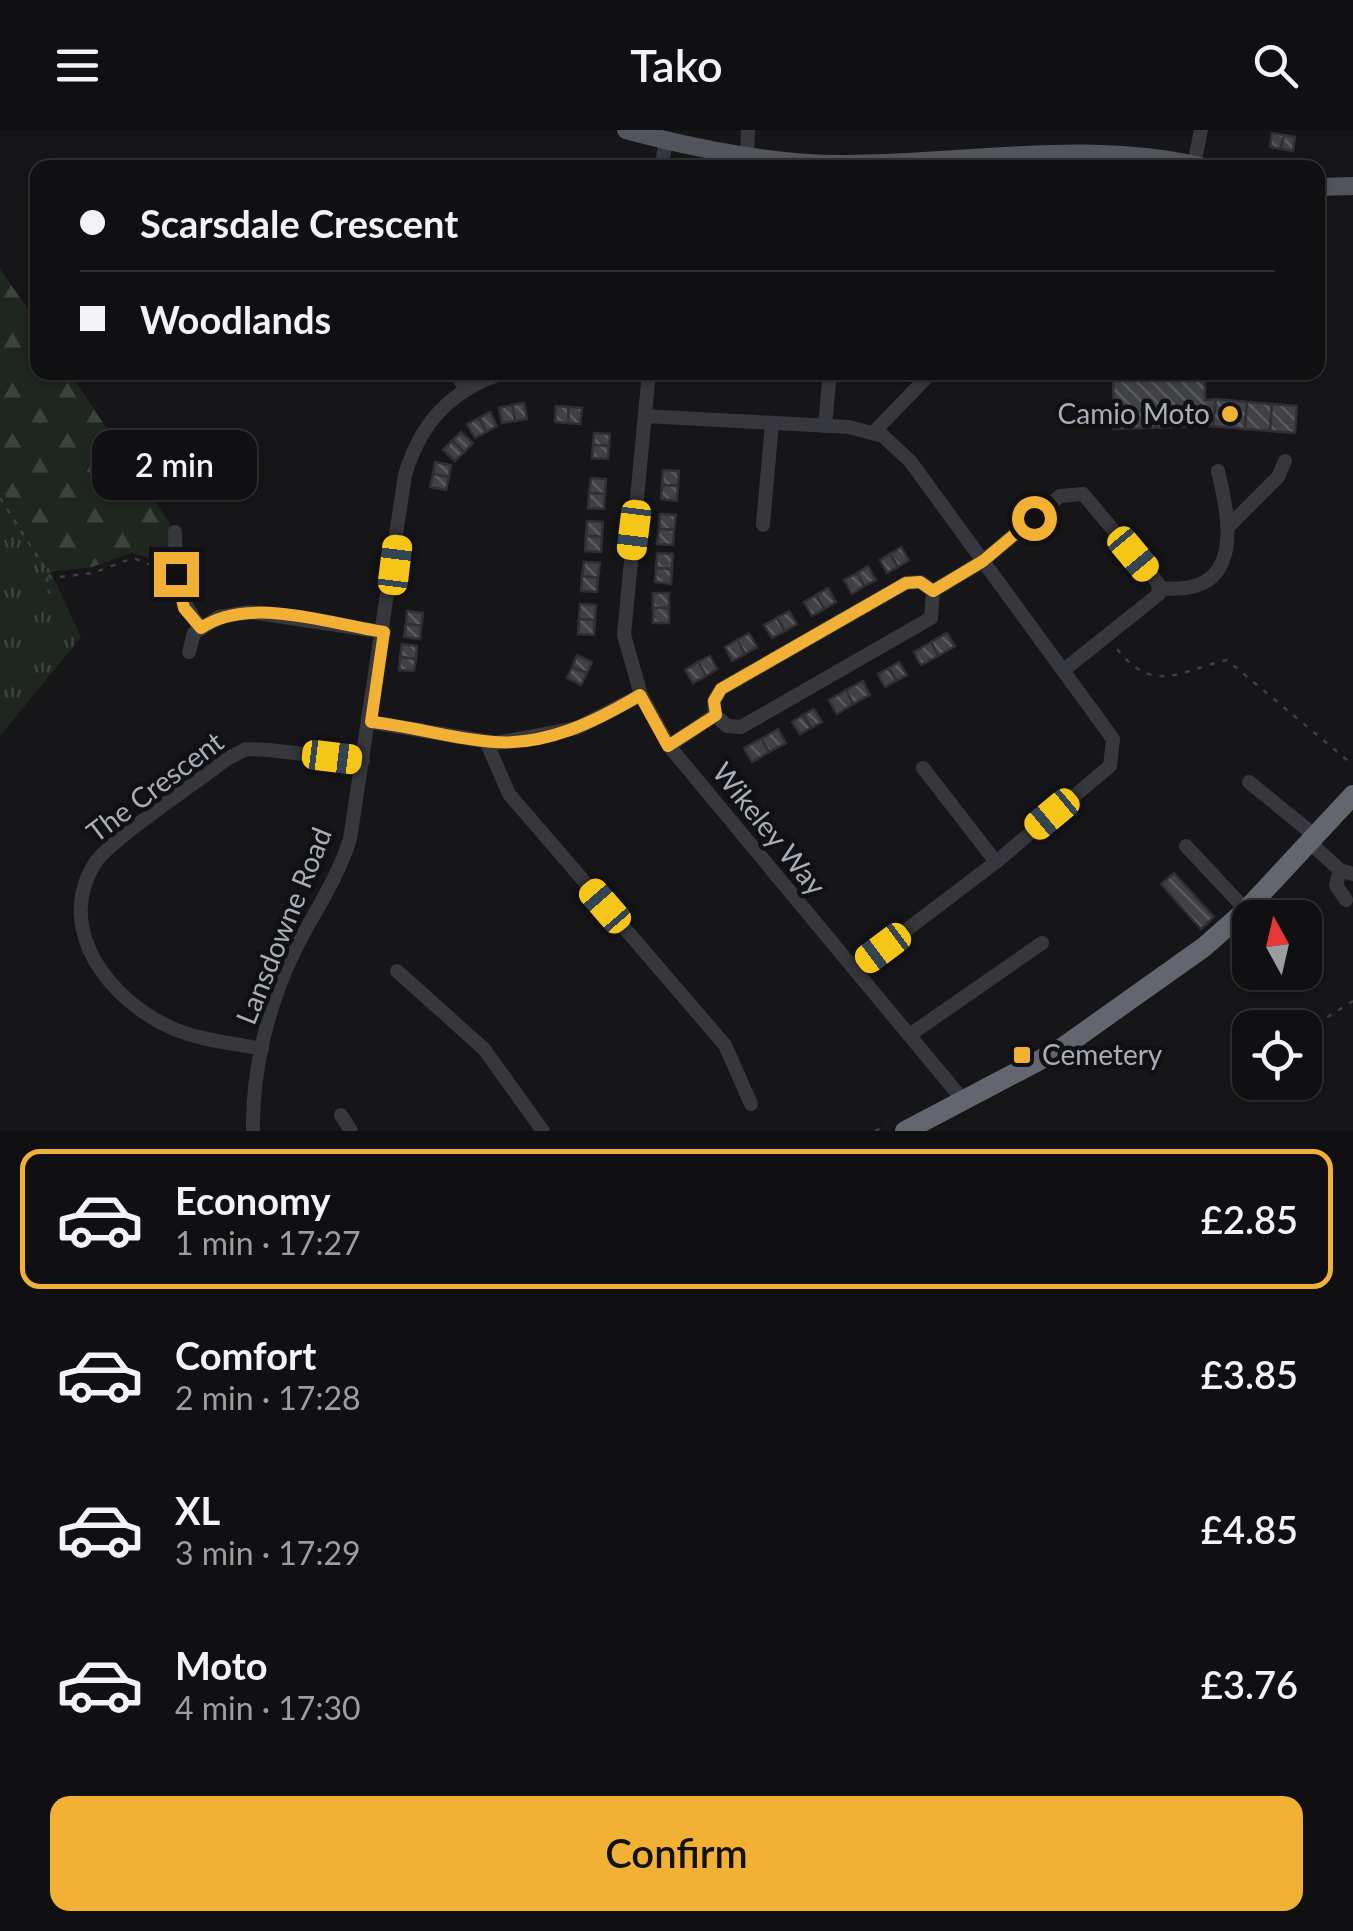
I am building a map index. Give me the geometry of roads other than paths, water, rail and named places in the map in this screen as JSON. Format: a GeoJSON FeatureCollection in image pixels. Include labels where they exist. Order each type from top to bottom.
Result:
{"type":"FeatureCollection","features":[{"type":"Feature","properties":{"kind":"highway"},"geometry":{"type":"LineString","coordinates":[[1255,900],[1353,795]]}},
{"type":"Feature","properties":{"kind":"highway"},"geometry":{"type":"LineString","coordinates":[[904,1131],[1059,1050],[1232,922]]}},
{"type":"Feature","properties":{"kind":"main road"},"geometry":{"type":"LineString","coordinates":[[626,130],[666,142],[794,160]]}},
{"type":"Feature","properties":{"kind":"main road"},"geometry":{"type":"LineString","coordinates":[[932,160],[1115,152],[1164,160]]}},
{"type":"Feature","properties":{"kind":"main road"},"geometry":{"type":"LineString","coordinates":[[1325,187],[1353,186]]}},
{"type":"Feature","properties":{"kind":"street"},"geometry":{"type":"LineString","coordinates":[[747,156],[748,130]]}},
{"type":"Feature","properties":{"kind":"street"},"geometry":{"type":"LineString","coordinates":[[1201,130],[1201,160]]}},
{"type":"Feature","properties":{"kind":"street"},"geometry":{"type":"LineString","coordinates":[[663,160],[666,142]]}},
{"type":"Feature","properties":{"kind":"street"},"geometry":{"type":"LineString","coordinates":[[460,380],[466,389]]}},
{"type":"Feature","properties":{"kind":"street","name":"Lansdowne Road"},"geometry":{"type":"LineString","coordinates":[[253,1131],[255,1076],[262,1049],[295,952],[340,870],[371,722],[405,475],[414,448],[447,401],[487,380]]}},
{"type":"Feature","properties":{"kind":"street","name":"Wikeley Way"},"geometry":{"type":"LineString","coordinates":[[648,380],[624,635],[640,695],[668,746],[963,1100]]}},
{"type":"Feature","properties":{"kind":"street"},"geometry":{"type":"LineString","coordinates":[[825,426],[829,380]]}},
{"type":"Feature","properties":{"kind":"street"},"geometry":{"type":"LineString","coordinates":[[873,433],[924,380]]}},
{"type":"Feature","properties":{"kind":"street"},"geometry":{"type":"LineString","coordinates":[[645,416],[825,426],[883,436],[910,461],[1108,727],[1114,751],[1110,766],[996,862],[855,969]]}},
{"type":"Feature","properties":{"kind":"street"},"geometry":{"type":"LineString","coordinates":[[763,524],[772,423]]}},
{"type":"Feature","properties":{"kind":"street"},"geometry":{"type":"LineString","coordinates":[[1230,524],[1278,477],[1285,461]]}},
{"type":"Feature","properties":{"kind":"street"},"geometry":{"type":"LineString","coordinates":[[933,591],[983,561],[1060,496],[1083,494],[1159,588],[1188,590],[1210,580],[1221,569],[1230,524],[1218,472]]}},
{"type":"Feature","properties":{"kind":"street"},"geometry":{"type":"LineString","coordinates":[[175,532],[176,574],[184,608],[201,628]]}},
{"type":"Feature","properties":{"kind":"street"},"geometry":{"type":"LineString","coordinates":[[920,582],[933,591],[931,618],[741,727],[727,726],[716,715],[714,701],[721,689],[889,592],[906,583],[920,582]]}},
{"type":"Feature","properties":{"kind":"street"},"geometry":{"type":"LineString","coordinates":[[1065,670],[1153,603],[1159,588]]}},
{"type":"Feature","properties":{"kind":"street"},"geometry":{"type":"LineString","coordinates":[[189,652],[194,633],[219,616],[250,612],[384,632]]}},
{"type":"Feature","properties":{"kind":"street"},"geometry":{"type":"LineString","coordinates":[[371,722],[486,741],[540,738],[577,728],[640,695]]}},
{"type":"Feature","properties":{"kind":"street"},"geometry":{"type":"LineString","coordinates":[[668,746],[716,715]]}},
{"type":"Feature","properties":{"kind":"street"},"geometry":{"type":"LineString","coordinates":[[486,741],[509,794],[725,1045],[751,1104]]}},
{"type":"Feature","properties":{"kind":"street","name":"The Crescent"},"geometry":{"type":"LineString","coordinates":[[262,1049],[173,1029],[130,1002],[99,970],[81,935],[85,890],[96,862],[246,749],[363,761]]}},
{"type":"Feature","properties":{"kind":"street"},"geometry":{"type":"LineString","coordinates":[[923,768],[996,862]]}},
{"type":"Feature","properties":{"kind":"street"},"geometry":{"type":"LineString","coordinates":[[1248,782],[1346,872],[1336,885],[1346,900]]}},
{"type":"Feature","properties":{"kind":"street"},"geometry":{"type":"LineString","coordinates":[[1186,846],[1237,900]]}},
{"type":"Feature","properties":{"kind":"street"},"geometry":{"type":"LineString","coordinates":[[911,1034],[1042,944]]}},
{"type":"Feature","properties":{"kind":"street"},"geometry":{"type":"LineString","coordinates":[[397,971],[484,1049],[543,1131]]}},
{"type":"Feature","properties":{"kind":"street"},"geometry":{"type":"LineString","coordinates":[[341,1115],[351,1131]]}},
{"type":"Feature","properties":{"kind":"place","name":"Camio Moto"},"geometry":{"type":"Point","coordinates":[1230,414]}},
{"type":"Feature","properties":{"kind":"place","name":"Cemetery"},"geometry":{"type":"Point","coordinates":[1022,1055]}}]}
